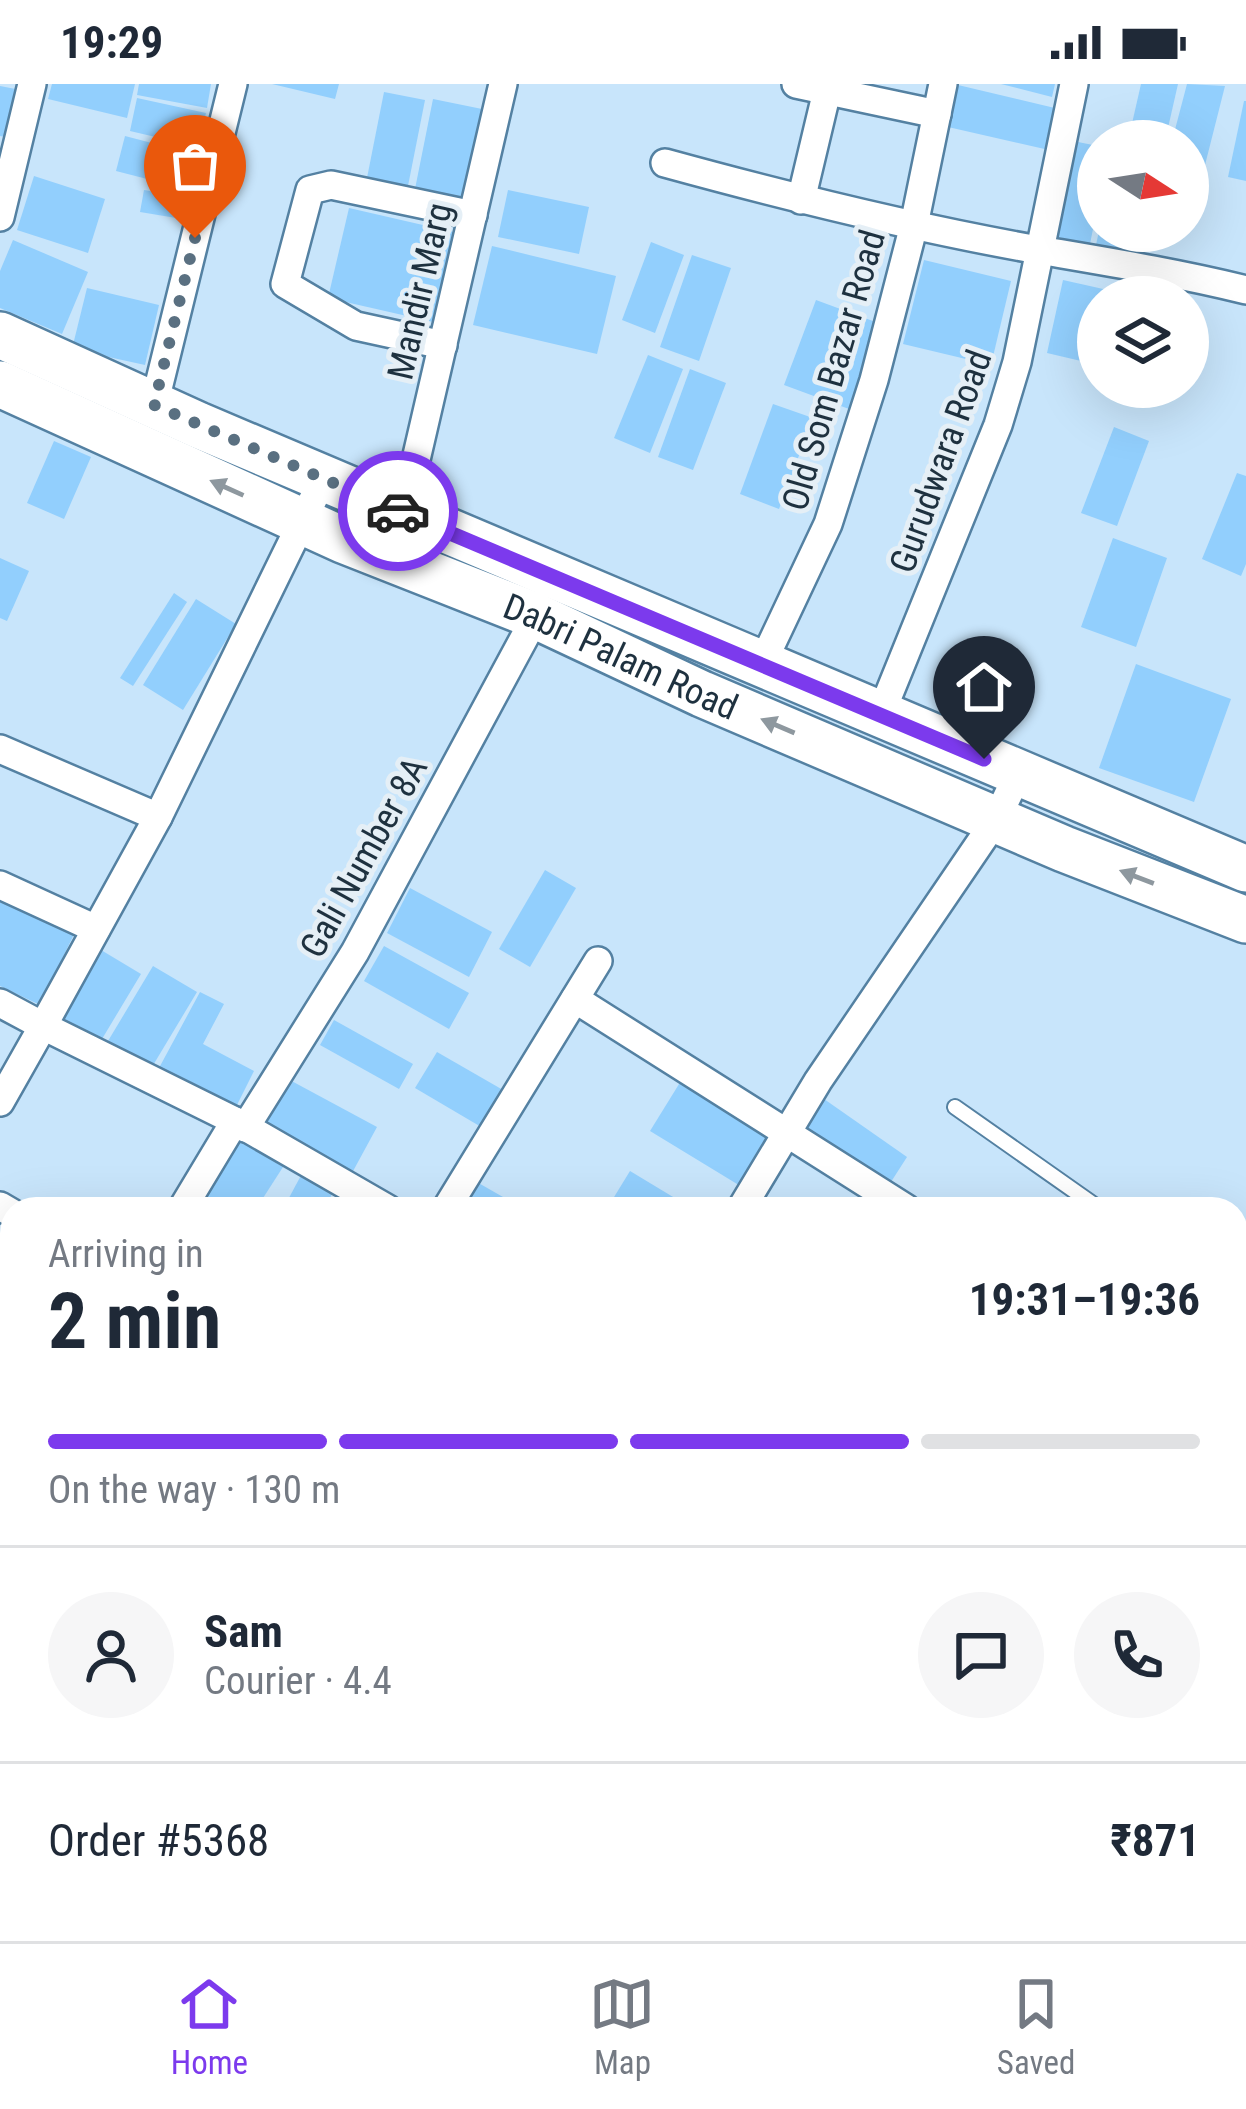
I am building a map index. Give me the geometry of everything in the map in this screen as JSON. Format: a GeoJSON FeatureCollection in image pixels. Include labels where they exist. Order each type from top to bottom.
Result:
{"type":"FeatureCollection","features":[{"type":"Feature","properties":{"kind":"main road","name":"Dabri Palam Road"},"geometry":{"type":"LineString","coordinates":[[0,335],[404,514],[1246,869]]}},
{"type":"Feature","properties":{"kind":"main road","name":"Dabri Palam Road"},"geometry":{"type":"LineString","coordinates":[[0,384],[303,522],[536,616],[703,694],[1064,849],[1246,920]]}},
{"type":"Feature","properties":{"kind":"street"},"geometry":{"type":"LineString","coordinates":[[0,217],[32,84]]}},
{"type":"Feature","properties":{"kind":"street"},"geometry":{"type":"LineString","coordinates":[[154,405],[233,84]]}},
{"type":"Feature","properties":{"kind":"street","name":"Mandir Marg"},"geometry":{"type":"LineString","coordinates":[[393,559],[503,84]]}},
{"type":"Feature","properties":{"kind":"street"},"geometry":{"type":"LineString","coordinates":[[796,84],[937,114]]}},
{"type":"Feature","properties":{"kind":"street","name":"Old Som Bazar Road"},"geometry":{"type":"LineString","coordinates":[[760,666],[828,524],[874,380],[914,225],[943,84]]}},
{"type":"Feature","properties":{"kind":"street","name":"Gurudwara Road"},"geometry":{"type":"LineString","coordinates":[[880,716],[998,425],[1017,362],[1074,84]]}},
{"type":"Feature","properties":{"kind":"street"},"geometry":{"type":"LineString","coordinates":[[801,200],[827,91]]}},
{"type":"Feature","properties":{"kind":"street"},"geometry":{"type":"LineString","coordinates":[[665,163],[914,225],[1148,266],[1246,290]]}},
{"type":"Feature","properties":{"kind":"street"},"geometry":{"type":"LineString","coordinates":[[443,345],[356,326],[285,284],[310,190],[331,185],[473,215]]}},
{"type":"Feature","properties":{"kind":"street"},"geometry":{"type":"LineString","coordinates":[[0,1102],[158,817],[323,478]]}},
{"type":"Feature","properties":{"kind":"street","name":"Gali Number 8A"},"geometry":{"type":"LineString","coordinates":[[190,1197],[355,952],[536,616]]}},
{"type":"Feature","properties":{"kind":"street"},"geometry":{"type":"LineString","coordinates":[[0,749],[158,817]]}},
{"type":"Feature","properties":{"kind":"street"},"geometry":{"type":"LineString","coordinates":[[748,1197],[785,1132],[997,818],[1018,774]]}},
{"type":"Feature","properties":{"kind":"street"},"geometry":{"type":"LineString","coordinates":[[0,885],[96,929]]}},
{"type":"Feature","properties":{"kind":"street"},"geometry":{"type":"LineString","coordinates":[[453,1197],[598,961]]}},
{"type":"Feature","properties":{"kind":"street"},"geometry":{"type":"LineString","coordinates":[[575,999],[888,1197]]}},
{"type":"Feature","properties":{"kind":"street"},"geometry":{"type":"LineString","coordinates":[[0,1003],[240,1124],[367,1197]]}},
{"type":"Feature","properties":{"kind":"lane"},"geometry":{"type":"LineString","coordinates":[[955,1107],[1083,1197]]}},
{"type":"Feature","properties":{"kind":"building"},"geometry":{"type":"Polygon","coordinates":[[[52,84],[135,84],[127,118],[48,99],[52,84]]]}},
{"type":"Feature","properties":{"kind":"building"},"geometry":{"type":"Polygon","coordinates":[[[139,84],[211,84],[207,108],[137,95],[139,84]]]}},
{"type":"Feature","properties":{"kind":"building"},"geometry":{"type":"Polygon","coordinates":[[[272,84],[339,84],[335,99],[272,84]]]}},
{"type":"Feature","properties":{"kind":"building"},"geometry":{"type":"Polygon","coordinates":[[[1001,84],[1055,84],[1052,97],[1001,84]]]}},
{"type":"Feature","properties":{"kind":"building"},"geometry":{"type":"Polygon","coordinates":[[[1141,84],[1178,84],[1170,120],[1133,120],[1141,84]]]}},
{"type":"Feature","properties":{"kind":"building"},"geometry":{"type":"Polygon","coordinates":[[[1187,84],[1225,86],[1209,149],[1209,120],[1178,120],[1187,84]]]}},
{"type":"Feature","properties":{"kind":"building"},"geometry":{"type":"Polygon","coordinates":[[[958,85],[1059,109],[1049,150],[948,127],[958,85]]]}},
{"type":"Feature","properties":{"kind":"building"},"geometry":{"type":"Polygon","coordinates":[[[0,86],[26,91],[16,139],[0,136],[0,86]]]}},
{"type":"Feature","properties":{"kind":"building"},"geometry":{"type":"Polygon","coordinates":[[[384,92],[425,100],[407,191],[366,183],[384,92]]]}},
{"type":"Feature","properties":{"kind":"building"},"geometry":{"type":"Polygon","coordinates":[[[137,98],[206,113],[198,147],[130,131],[137,98]]]}},
{"type":"Feature","properties":{"kind":"building"},"geometry":{"type":"Polygon","coordinates":[[[433,99],[487,110],[468,205],[414,194],[433,99]]]}},
{"type":"Feature","properties":{"kind":"building"},"geometry":{"type":"Polygon","coordinates":[[[1246,101],[1246,181],[1228,177],[1246,101]]]}},
{"type":"Feature","properties":{"kind":"building"},"geometry":{"type":"Polygon","coordinates":[[[125,136],[198,155],[190,190],[116,171],[125,136]]]}},
{"type":"Feature","properties":{"kind":"building"},"geometry":{"type":"Polygon","coordinates":[[[1077,147],[1077,246],[1057,242],[1077,147]]]}},
{"type":"Feature","properties":{"kind":"building"},"geometry":{"type":"Polygon","coordinates":[[[34,176],[105,199],[88,253],[17,230],[34,176]]]}},
{"type":"Feature","properties":{"kind":"building"},"geometry":{"type":"Polygon","coordinates":[[[144,190],[185,197],[182,219],[140,212],[144,190]]]}},
{"type":"Feature","properties":{"kind":"building"},"geometry":{"type":"Polygon","coordinates":[[[508,190],[589,207],[579,254],[498,237],[508,190]]]}},
{"type":"Feature","properties":{"kind":"building"},"geometry":{"type":"Polygon","coordinates":[[[349,208],[462,234],[442,324],[328,298],[349,208]]]}},
{"type":"Feature","properties":{"kind":"building"},"geometry":{"type":"Polygon","coordinates":[[[13,240],[88,272],[62,334],[0,308],[0,271],[13,240]]]}},
{"type":"Feature","properties":{"kind":"building"},"geometry":{"type":"Polygon","coordinates":[[[651,242],[684,255],[655,333],[622,320],[651,242]]]}},
{"type":"Feature","properties":{"kind":"building"},"geometry":{"type":"Polygon","coordinates":[[[492,246],[616,276],[597,354],[473,325],[492,246]]]}},
{"type":"Feature","properties":{"kind":"building"},"geometry":{"type":"Polygon","coordinates":[[[1094,252],[1131,252],[1129,261],[1094,252]]]}},
{"type":"Feature","properties":{"kind":"building"},"geometry":{"type":"Polygon","coordinates":[[[692,255],[731,268],[699,361],[660,347],[692,255]]]}},
{"type":"Feature","properties":{"kind":"building"},"geometry":{"type":"Polygon","coordinates":[[[924,260],[1011,281],[991,365],[903,344],[924,260]]]}},
{"type":"Feature","properties":{"kind":"building"},"geometry":{"type":"Polygon","coordinates":[[[1063,280],[1077,283],[1077,360],[1047,353],[1063,280]]]}},
{"type":"Feature","properties":{"kind":"building"},"geometry":{"type":"Polygon","coordinates":[[[87,288],[159,305],[145,365],[72,349],[87,288]]]}},
{"type":"Feature","properties":{"kind":"building"},"geometry":{"type":"Polygon","coordinates":[[[816,300],[881,324],[849,409],[784,385],[816,300]]]}},
{"type":"Feature","properties":{"kind":"building"},"geometry":{"type":"Polygon","coordinates":[[[648,355],[683,369],[650,453],[614,438],[648,355]]]}},
{"type":"Feature","properties":{"kind":"building"},"geometry":{"type":"Polygon","coordinates":[[[690,369],[726,383],[693,470],[658,457],[690,369]]]}},
{"type":"Feature","properties":{"kind":"building"},"geometry":{"type":"Polygon","coordinates":[[[773,404],[813,418],[779,509],[740,494],[773,404]]]}},
{"type":"Feature","properties":{"kind":"building"},"geometry":{"type":"Polygon","coordinates":[[[1114,427],[1149,441],[1117,526],[1081,513],[1114,427]]]}},
{"type":"Feature","properties":{"kind":"building"},"geometry":{"type":"Polygon","coordinates":[[[54,441],[91,457],[64,519],[27,503],[54,441]]]}},
{"type":"Feature","properties":{"kind":"building"},"geometry":{"type":"Polygon","coordinates":[[[1237,473],[1246,476],[1246,564],[1241,576],[1202,559],[1237,473]]]}},
{"type":"Feature","properties":{"kind":"building"},"geometry":{"type":"Polygon","coordinates":[[[1113,538],[1167,558],[1136,647],[1081,627],[1113,538]]]}},
{"type":"Feature","properties":{"kind":"building"},"geometry":{"type":"Polygon","coordinates":[[[0,558],[29,571],[7,621],[0,618],[0,558]]]}},
{"type":"Feature","properties":{"kind":"building"},"geometry":{"type":"Polygon","coordinates":[[[174,593],[187,602],[133,686],[120,678],[174,593]]]}},
{"type":"Feature","properties":{"kind":"building"},"geometry":{"type":"Polygon","coordinates":[[[196,599],[236,624],[183,710],[143,685],[196,599]]]}},
{"type":"Feature","properties":{"kind":"building"},"geometry":{"type":"Polygon","coordinates":[[[1136,664],[1231,699],[1194,802],[1099,768],[1136,664]]]}},
{"type":"Feature","properties":{"kind":"building"},"geometry":{"type":"Polygon","coordinates":[[[545,870],[576,888],[530,967],[499,949],[545,870]]]}},
{"type":"Feature","properties":{"kind":"building"},"geometry":{"type":"Polygon","coordinates":[[[410,888],[492,932],[469,977],[387,933],[410,888]]]}},
{"type":"Feature","properties":{"kind":"building"},"geometry":{"type":"Polygon","coordinates":[[[0,891],[77,928],[40,1005],[0,986],[0,891]]]}},
{"type":"Feature","properties":{"kind":"building"},"geometry":{"type":"Polygon","coordinates":[[[384,946],[469,993],[449,1029],[364,981],[384,946]]]}},
{"type":"Feature","properties":{"kind":"building"},"geometry":{"type":"Polygon","coordinates":[[[96,947],[141,974],[99,1044],[54,1017],[96,947]]]}},
{"type":"Feature","properties":{"kind":"building"},"geometry":{"type":"Polygon","coordinates":[[[153,966],[197,992],[152,1067],[108,1041],[153,966]]]}},
{"type":"Feature","properties":{"kind":"building"},"geometry":{"type":"Polygon","coordinates":[[[200,992],[224,1004],[203,1044],[254,1071],[235,1109],[159,1068],[200,992]]]}},
{"type":"Feature","properties":{"kind":"building"},"geometry":{"type":"Polygon","coordinates":[[[334,1020],[413,1064],[399,1089],[320,1045],[334,1020]]]}},
{"type":"Feature","properties":{"kind":"building"},"geometry":{"type":"Polygon","coordinates":[[[437,1052],[510,1094],[488,1131],[415,1088],[437,1052]]]}},
{"type":"Feature","properties":{"kind":"building"},"geometry":{"type":"Polygon","coordinates":[[[684,1076],[776,1132],[742,1187],[650,1131],[684,1076]]]}},
{"type":"Feature","properties":{"kind":"building"},"geometry":{"type":"Polygon","coordinates":[[[286,1078],[377,1127],[352,1173],[261,1124],[286,1078]]]}},
{"type":"Feature","properties":{"kind":"building"},"geometry":{"type":"Polygon","coordinates":[[[824,1099],[907,1157],[889,1185],[805,1127],[824,1099]]]}},
{"type":"Feature","properties":{"kind":"building"},"geometry":{"type":"Polygon","coordinates":[[[239,1138],[283,1167],[264,1197],[202,1197],[239,1138]]]}},
{"type":"Feature","properties":{"kind":"building"},"geometry":{"type":"Polygon","coordinates":[[[305,1168],[337,1185],[330,1197],[289,1197],[305,1168]]]}},
{"type":"Feature","properties":{"kind":"building"},"geometry":{"type":"Polygon","coordinates":[[[630,1171],[673,1197],[614,1197],[630,1171]]]}},
{"type":"Feature","properties":{"kind":"building"},"geometry":{"type":"Polygon","coordinates":[[[475,1181],[503,1197],[466,1197],[475,1181]]]}},
{"type":"Feature","properties":{"kind":"way so far"},"geometry":{"type":"LineString","coordinates":[[195,238],[154,405],[398,511]]}},
{"type":"Feature","properties":{"kind":"route"},"geometry":{"type":"LineString","coordinates":[[398,511],[984,759]]}}]}
